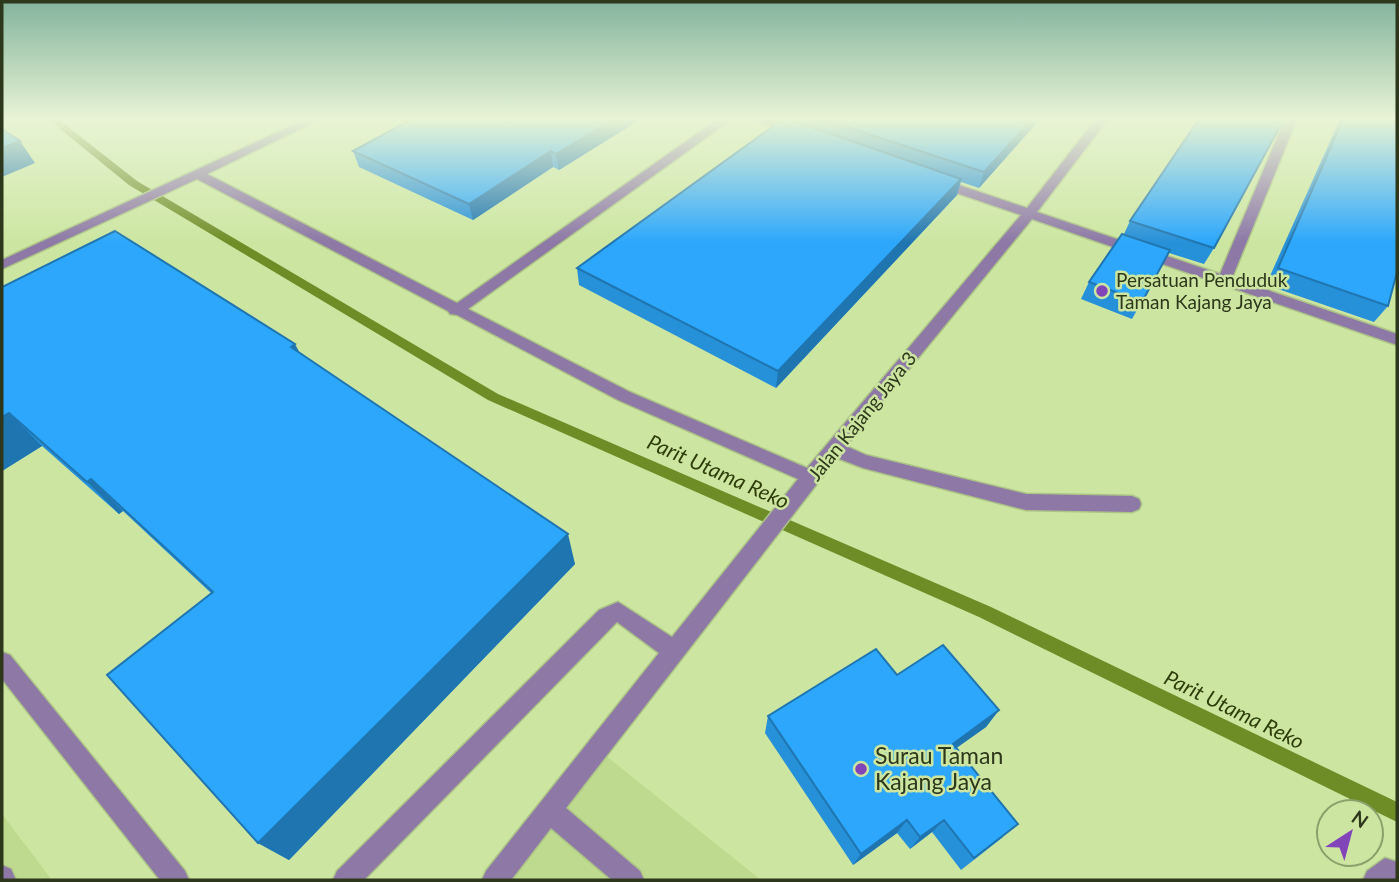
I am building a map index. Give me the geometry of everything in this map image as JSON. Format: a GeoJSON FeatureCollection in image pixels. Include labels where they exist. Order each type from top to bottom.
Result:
{"type":"FeatureCollection","features":[{"type":"Feature","properties":{"kind":"street"},"geometry":{"type":"LineString","coordinates":[[2,265],[227,160]]}},
{"type":"Feature","properties":{"kind":"street"},"geometry":{"type":"LineString","coordinates":[[455,311],[668,160]]}},
{"type":"Feature","properties":{"kind":"street","name":"Jalan Kajang Jaya 3"},"geometry":{"type":"LineString","coordinates":[[495,880],[807,482],[1070,160]]}},
{"type":"Feature","properties":{"kind":"street"},"geometry":{"type":"LineString","coordinates":[[1224,281],[1274,160]]}},
{"type":"Feature","properties":{"kind":"street"},"geometry":{"type":"LineString","coordinates":[[191,177],[624,396],[807,482]]}},
{"type":"Feature","properties":{"kind":"street"},"geometry":{"type":"LineString","coordinates":[[925,178],[1397,340]]}},
{"type":"Feature","properties":{"kind":"street"},"geometry":{"type":"LineString","coordinates":[[834,449],[888,468],[1026,502],[1132,504]]}},
{"type":"Feature","properties":{"kind":"street"},"geometry":{"type":"LineString","coordinates":[[346,880],[606,617],[618,611],[674,651]]}},
{"type":"Feature","properties":{"kind":"street"},"geometry":{"type":"LineString","coordinates":[[2,662],[176,880]]}},
{"type":"Feature","properties":{"kind":"street"},"geometry":{"type":"LineString","coordinates":[[550,811],[631,880]]}},
{"type":"Feature","properties":{"kind":"street"},"geometry":{"type":"LineString","coordinates":[[1376,880],[1385,871],[1397,875]]}},
{"type":"Feature","properties":{"kind":"shaded area"},"geometry":{"type":"Polygon","coordinates":[[[600,751],[761,880],[498,880],[600,751]]]}},
{"type":"Feature","properties":{"kind":"shaded area"},"geometry":{"type":"Polygon","coordinates":[[[2,814],[52,880],[2,880],[2,814]]]}},
{"type":"Feature","properties":{"kind":"building"},"geometry":{"type":"Polygon","coordinates":[[[373,160],[537,160],[469,204],[373,160]]]}},
{"type":"Feature","properties":{"kind":"building"},"geometry":{"type":"Polygon","coordinates":[[[726,160],[907,160],[961,179],[778,371],[577,268],[726,160]]]}},
{"type":"Feature","properties":{"kind":"building"},"geometry":{"type":"Polygon","coordinates":[[[948,160],[995,160],[984,172],[948,160]]]}},
{"type":"Feature","properties":{"kind":"building"},"geometry":{"type":"Polygon","coordinates":[[[1171,160],[1262,160],[1214,248],[1130,221],[1171,160]]]}},
{"type":"Feature","properties":{"kind":"building"},"geometry":{"type":"Polygon","coordinates":[[[1325,160],[1397,160],[1397,272],[1388,306],[1278,268],[1325,160]]]}},
{"type":"Feature","properties":{"kind":"building"},"geometry":{"type":"Polygon","coordinates":[[[115,231],[295,344],[291,347],[568,534],[258,843],[107,675],[213,592],[91,479],[87,482],[9,413],[2,417],[2,287],[115,231]]]}},
{"type":"Feature","properties":{"kind":"building"},"geometry":{"type":"Polygon","coordinates":[[[1122,234],[1170,250],[1142,302],[1089,282],[1122,234]]]}},
{"type":"Feature","properties":{"kind":"building"},"geometry":{"type":"Polygon","coordinates":[[[943,645],[999,710],[953,744],[1018,824],[974,858],[944,820],[920,837],[907,820],[861,854],[768,716],[876,649],[897,675],[943,645]]]}},
{"type":"Feature","properties":{"kind":"waterway","name":"Parit Utama Reko"},"geometry":{"type":"LineString","coordinates":[[104,160],[133,183],[493,397],[985,612],[1397,812]]}},
{"type":"Feature","properties":{"kind":"place","name":"Persatuan Penduduk Taman Kajang Jaya"},"geometry":{"type":"Point","coordinates":[1102,291]}},
{"type":"Feature","properties":{"kind":"place","name":"Surau Taman Kajang Jaya"},"geometry":{"type":"Point","coordinates":[861,769]}}]}
